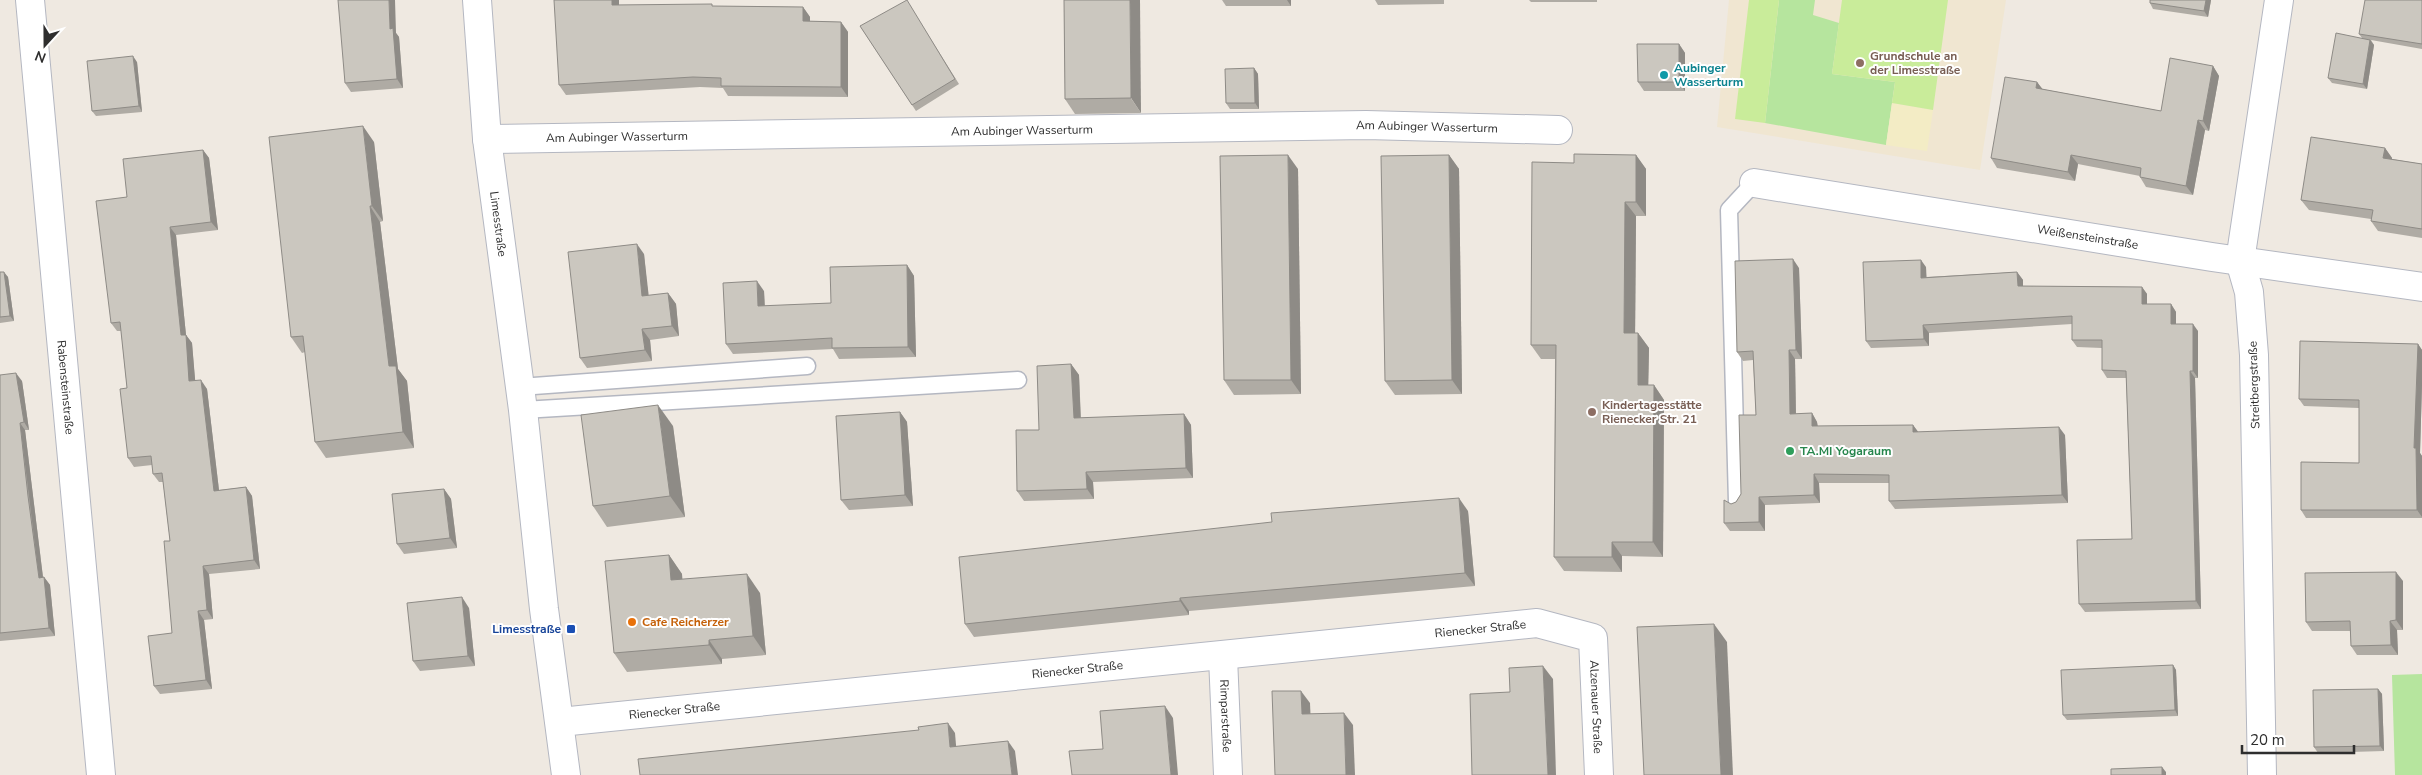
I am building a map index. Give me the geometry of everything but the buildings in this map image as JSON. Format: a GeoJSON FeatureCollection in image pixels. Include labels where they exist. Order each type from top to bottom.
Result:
{"type":"FeatureCollection","features":[{"type":"Feature","properties":{"kind":"street","name":"Rabensteinstraße"},"geometry":{"type":"LineString","coordinates":[[30,0],[101,775]]}},
{"type":"Feature","properties":{"kind":"street","name":"Limesstraße"},"geometry":{"type":"LineString","coordinates":[[476,0],[487,139],[521,399],[544,609],[566,775]]}},
{"type":"Feature","properties":{"kind":"street","name":"Streitbergstraße"},"geometry":{"type":"LineString","coordinates":[[2262,775],[2254,355],[2249,292],[2240,261],[2279,0]]}},
{"type":"Feature","properties":{"kind":"street","name":"Am Aubinger Wasserturm"},"geometry":{"type":"LineString","coordinates":[[487,139],[1356,125],[1558,130]]}},
{"type":"Feature","properties":{"kind":"street","name":"Weißensteinstraße"},"geometry":{"type":"LineString","coordinates":[[1754,183],[2240,261],[2422,287]]}},
{"type":"Feature","properties":{"kind":"street","name":"Rienecker Straße"},"geometry":{"type":"LineString","coordinates":[[560,722],[1537,623],[1593,638]]}},
{"type":"Feature","properties":{"kind":"street","name":"Alzenauer Straße"},"geometry":{"type":"LineString","coordinates":[[1593,638],[1599,775]]}},
{"type":"Feature","properties":{"kind":"street","name":"Rimparstraße"},"geometry":{"type":"LineString","coordinates":[[1223,656],[1228,775]]}},
{"type":"Feature","properties":{"kind":"lane"},"geometry":{"type":"LineString","coordinates":[[1737,502],[1729,210],[1754,183]]}},
{"type":"Feature","properties":{"kind":"lane"},"geometry":{"type":"LineString","coordinates":[[521,399],[807,366]]}},
{"type":"Feature","properties":{"kind":"lane"},"geometry":{"type":"LineString","coordinates":[[521,399],[1018,380]]}},
{"type":"Feature","properties":{"kind":"shaded area","name":"Grundschule an der Limesstraße"},"geometry":{"type":"Polygon","coordinates":[[[1729,0],[2006,0],[1980,170],[1717,127],[1729,0]]]}},
{"type":"Feature","properties":{"kind":"green space"},"geometry":{"type":"Polygon","coordinates":[[[1749,0],[1779,0],[1765,123],[1735,119],[1749,0]]]}},
{"type":"Feature","properties":{"kind":"green space"},"geometry":{"type":"Polygon","coordinates":[[[1779,0],[1815,0],[1813,15],[1839,23],[1832,74],[1895,82],[1886,145],[1765,123],[1779,0]]]}},
{"type":"Feature","properties":{"kind":"green space"},"geometry":{"type":"Polygon","coordinates":[[[1842,0],[1948,0],[1933,110],[1892,103],[1895,82],[1832,74],[1842,0]]]}},
{"type":"Feature","properties":{"kind":"green space"},"geometry":{"type":"Polygon","coordinates":[[[2422,674],[2422,775],[2395,775],[2392,675],[2422,674]]]}},
{"type":"Feature","properties":{"kind":"sand"},"geometry":{"type":"Polygon","coordinates":[[[1892,103],[1933,110],[1927,151],[1886,145],[1892,103]]]}},
{"type":"Feature","properties":{"kind":"place","name":"Grundschule an der Limesstraße"},"geometry":{"type":"Point","coordinates":[1860,63]}},
{"type":"Feature","properties":{"kind":"place","name":"Aubinger Wasserturm"},"geometry":{"type":"Point","coordinates":[1664,75]}},
{"type":"Feature","properties":{"kind":"place","name":"Kindertagesstätte Rienecker Str. 21"},"geometry":{"type":"Point","coordinates":[1592,412]}},
{"type":"Feature","properties":{"kind":"place","name":"TA.MI Yogaraum"},"geometry":{"type":"Point","coordinates":[1790,451]}},
{"type":"Feature","properties":{"kind":"place","name":"Cafe Reicherzer"},"geometry":{"type":"Point","coordinates":[632,622]}},
{"type":"Feature","properties":{"kind":"place","name":"Limesstraße"},"geometry":{"type":"Point","coordinates":[571,629]}}]}
